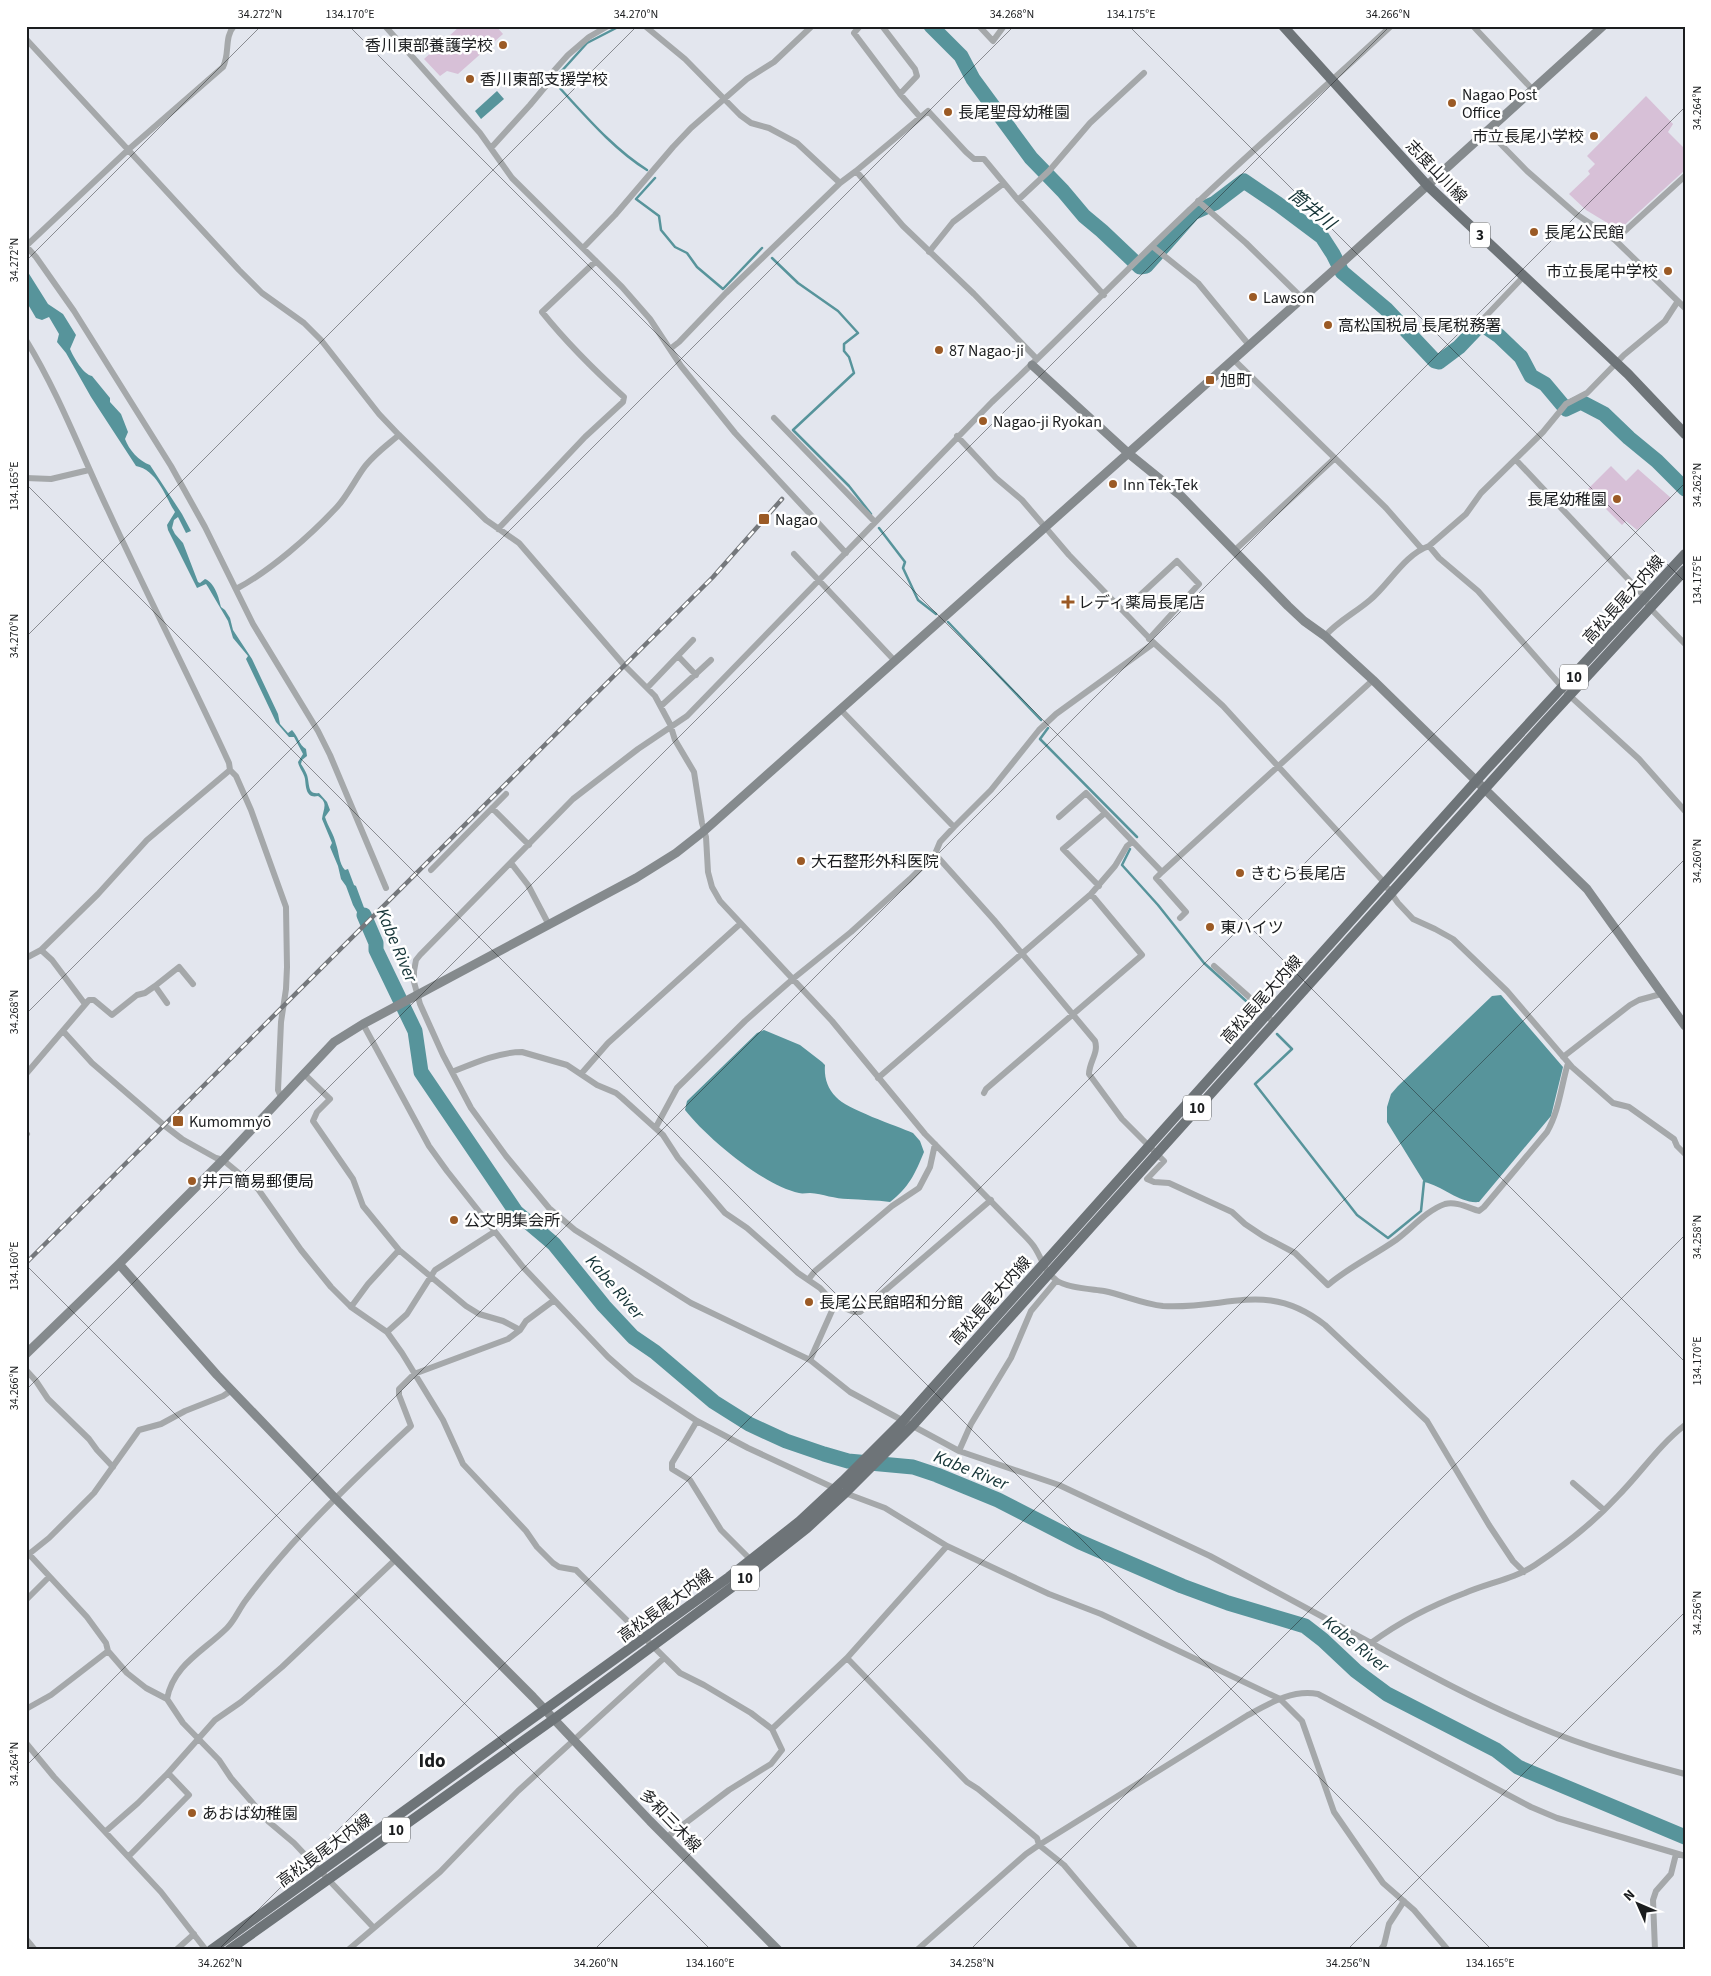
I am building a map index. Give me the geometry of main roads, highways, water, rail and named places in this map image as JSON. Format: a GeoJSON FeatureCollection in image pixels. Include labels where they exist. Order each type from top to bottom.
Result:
{"type":"FeatureCollection","features":[{"type":"Feature","properties":{"kind":"main road","name":"志度山川線"},"geometry":{"type":"LineString","coordinates":[[1284,26],[1427,185],[1617,364],[1685,434]]}},
{"type":"Feature","properties":{"kind":"main road","name":"高松長尾大内線"},"geometry":{"type":"LineString","coordinates":[[1387,888],[1484,789],[1645,597],[1685,554]]}},
{"type":"Feature","properties":{"kind":"main road","name":"高松長尾大内線"},"geometry":{"type":"LineString","coordinates":[[211,1950],[516,1750],[554,1719],[652,1646],[845,1493],[1387,888],[1476,781],[1567,692],[1685,570]]}},
{"type":"Feature","properties":{"kind":"main road","name":"高松長尾大内線"},"geometry":{"type":"LineString","coordinates":[[754,1564],[907,1424]]}},
{"type":"Feature","properties":{"kind":"main road","name":"高松長尾大内線"},"geometry":{"type":"LineString","coordinates":[[229,1950],[324,1875],[507,1737],[644,1638],[698,1610]]}},
{"type":"Feature","properties":{"kind":"water"},"geometry":{"type":"Polygon","coordinates":[[[497,91],[504,99],[481,119],[475,111],[497,91]]]}},
{"type":"Feature","properties":{"kind":"water"},"geometry":{"type":"Polygon","coordinates":[[[26,269],[48,304],[63,314],[76,335],[70,349],[82,369],[92,376],[121,414],[128,432],[125,439],[129,447],[138,458],[150,465],[182,514],[191,531],[186,533],[178,517],[174,520],[172,528],[183,543],[198,582],[200,583],[205,579],[214,587],[221,607],[230,618],[233,630],[252,659],[278,714],[280,724],[288,733],[292,730],[306,749],[307,756],[302,760],[301,764],[307,775],[311,791],[319,793],[327,802],[330,810],[325,817],[335,840],[341,865],[345,870],[348,869],[356,886],[373,932],[370,935],[341,879],[330,847],[332,843],[322,819],[323,801],[318,796],[311,796],[307,792],[298,762],[303,754],[294,737],[289,737],[276,722],[246,659],[248,656],[233,638],[228,621],[208,587],[206,584],[197,588],[168,530],[167,525],[175,512],[160,484],[150,473],[136,466],[91,397],[66,353],[57,342],[59,334],[49,317],[42,320],[36,318],[26,301],[26,269]]]}},
{"type":"Feature","properties":{"kind":"water"},"geometry":{"type":"Polygon","coordinates":[[[1501,995],[1563,1067],[1551,1116],[1479,1202],[1472,1202],[1458,1198],[1424,1182],[1387,1122],[1387,1107],[1391,1094],[1398,1086],[1492,996],[1501,995]]]}},
{"type":"Feature","properties":{"kind":"water"},"geometry":{"type":"Polygon","coordinates":[[[764,1030],[800,1045],[822,1062],[825,1065],[828,1086],[833,1094],[842,1102],[861,1112],[913,1133],[920,1141],[924,1152],[918,1167],[907,1185],[890,1202],[838,1198],[785,1189],[753,1171],[737,1159],[707,1134],[685,1110],[687,1101],[757,1033],[764,1030]]]}},
{"type":"Feature","properties":{"kind":"waterway"},"geometry":{"type":"LineString","coordinates":[[620,26],[587,43],[559,74],[556,84],[610,141],[647,170]]}},
{"type":"Feature","properties":{"kind":"waterway","name":"筒井川"},"geometry":{"type":"LineString","coordinates":[[931,26],[961,56],[973,79],[1031,158],[1084,216],[1140,267],[1146,266],[1193,213],[1215,203],[1244,181],[1322,237],[1342,272],[1386,309],[1435,361],[1439,362],[1459,347],[1480,325],[1483,325],[1499,336],[1521,357],[1531,376],[1545,384],[1566,409],[1581,402],[1604,414],[1657,461],[1685,489]]}},
{"type":"Feature","properties":{"kind":"waterway"},"geometry":{"type":"LineString","coordinates":[[655,178],[636,199],[659,216],[661,230],[675,247],[687,253],[697,267],[723,289],[762,248]]}},
{"type":"Feature","properties":{"kind":"waterway"},"geometry":{"type":"LineString","coordinates":[[772,258],[798,283],[838,311],[858,333],[844,344],[844,351],[849,357],[854,373],[793,430],[849,486],[871,514]]}},
{"type":"Feature","properties":{"kind":"waterway"},"geometry":{"type":"LineString","coordinates":[[879,528],[905,562],[903,568],[918,600],[936,614]]}},
{"type":"Feature","properties":{"kind":"waterway"},"geometry":{"type":"LineString","coordinates":[[948,622],[1041,720]]}},
{"type":"Feature","properties":{"kind":"waterway"},"geometry":{"type":"LineString","coordinates":[[1048,728],[1040,739],[1137,837]]}},
{"type":"Feature","properties":{"kind":"waterway"},"geometry":{"type":"LineString","coordinates":[[1130,849],[1122,865],[1158,905],[1204,963],[1256,1010]]}},
{"type":"Feature","properties":{"kind":"waterway","name":"Kabe River"},"geometry":{"type":"LineString","coordinates":[[364,915],[376,943],[376,950],[415,1031],[421,1072],[516,1212],[554,1244],[604,1306],[633,1337],[655,1352],[714,1402],[749,1424],[786,1441],[848,1461],[913,1467],[937,1475],[998,1500],[1080,1542],[1182,1586],[1228,1603],[1305,1626],[1356,1671],[1387,1694],[1496,1750],[1518,1767],[1685,1837]]}},
{"type":"Feature","properties":{"kind":"waterway"},"geometry":{"type":"LineString","coordinates":[[1277,1034],[1292,1049],[1255,1084],[1357,1215],[1388,1238],[1421,1211],[1424,1182]]}},
{"type":"Feature","properties":{"kind":"railway"},"geometry":{"type":"LineString","coordinates":[[26,1263],[713,577],[782,499]]}},
{"type":"Feature","properties":{"kind":"place","name":"香川東部養護学校"},"geometry":{"type":"Point","coordinates":[503,45]}},
{"type":"Feature","properties":{"kind":"place","name":"香川東部支援学校"},"geometry":{"type":"Point","coordinates":[470,79]}},
{"type":"Feature","properties":{"kind":"place","name":"Nagao Post Office"},"geometry":{"type":"Point","coordinates":[1452,103]}},
{"type":"Feature","properties":{"kind":"place","name":"長尾聖母幼稚園"},"geometry":{"type":"Point","coordinates":[948,112]}},
{"type":"Feature","properties":{"kind":"place","name":"市立長尾小学校"},"geometry":{"type":"Point","coordinates":[1594,136]}},
{"type":"Feature","properties":{"kind":"place","name":"長尾公民館"},"geometry":{"type":"Point","coordinates":[1534,232]}},
{"type":"Feature","properties":{"kind":"place","name":"市立長尾中学校"},"geometry":{"type":"Point","coordinates":[1668,271]}},
{"type":"Feature","properties":{"kind":"place","name":"Lawson"},"geometry":{"type":"Point","coordinates":[1253,297]}},
{"type":"Feature","properties":{"kind":"place","name":"高松国税局 長尾税務署"},"geometry":{"type":"Point","coordinates":[1328,325]}},
{"type":"Feature","properties":{"kind":"place","name":"87 Nagao-ji"},"geometry":{"type":"Point","coordinates":[939,350]}},
{"type":"Feature","properties":{"kind":"place","name":"旭町"},"geometry":{"type":"Point","coordinates":[1210,380]}},
{"type":"Feature","properties":{"kind":"place","name":"Nagao-ji Ryokan"},"geometry":{"type":"Point","coordinates":[983,421]}},
{"type":"Feature","properties":{"kind":"place","name":"Inn Tek-Tek"},"geometry":{"type":"Point","coordinates":[1113,484]}},
{"type":"Feature","properties":{"kind":"place","name":"長尾幼稚園"},"geometry":{"type":"Point","coordinates":[1617,499]}},
{"type":"Feature","properties":{"kind":"place","name":"Nagao"},"geometry":{"type":"Point","coordinates":[764,519]}},
{"type":"Feature","properties":{"kind":"place","name":"レディ薬局長尾店"},"geometry":{"type":"Point","coordinates":[1068,602]}},
{"type":"Feature","properties":{"kind":"place","name":"大石整形外科医院"},"geometry":{"type":"Point","coordinates":[801,861]}},
{"type":"Feature","properties":{"kind":"place","name":"きむら長尾店"},"geometry":{"type":"Point","coordinates":[1240,873]}},
{"type":"Feature","properties":{"kind":"place","name":"東ハイツ"},"geometry":{"type":"Point","coordinates":[1210,927]}},
{"type":"Feature","properties":{"kind":"place","name":"Kumommyō"},"geometry":{"type":"Point","coordinates":[178,1121]}},
{"type":"Feature","properties":{"kind":"place","name":"井戸簡易郵便局"},"geometry":{"type":"Point","coordinates":[192,1181]}},
{"type":"Feature","properties":{"kind":"place","name":"公文明集会所"},"geometry":{"type":"Point","coordinates":[454,1220]}},
{"type":"Feature","properties":{"kind":"place","name":"長尾公民館昭和分館"},"geometry":{"type":"Point","coordinates":[809,1302]}},
{"type":"Feature","properties":{"kind":"place","name":"あおば幼稚園"},"geometry":{"type":"Point","coordinates":[192,1813]}},
{"type":"Feature","properties":{"kind":"district","name":"Ido"},"geometry":{"type":"Point","coordinates":[432,1760]}}]}
